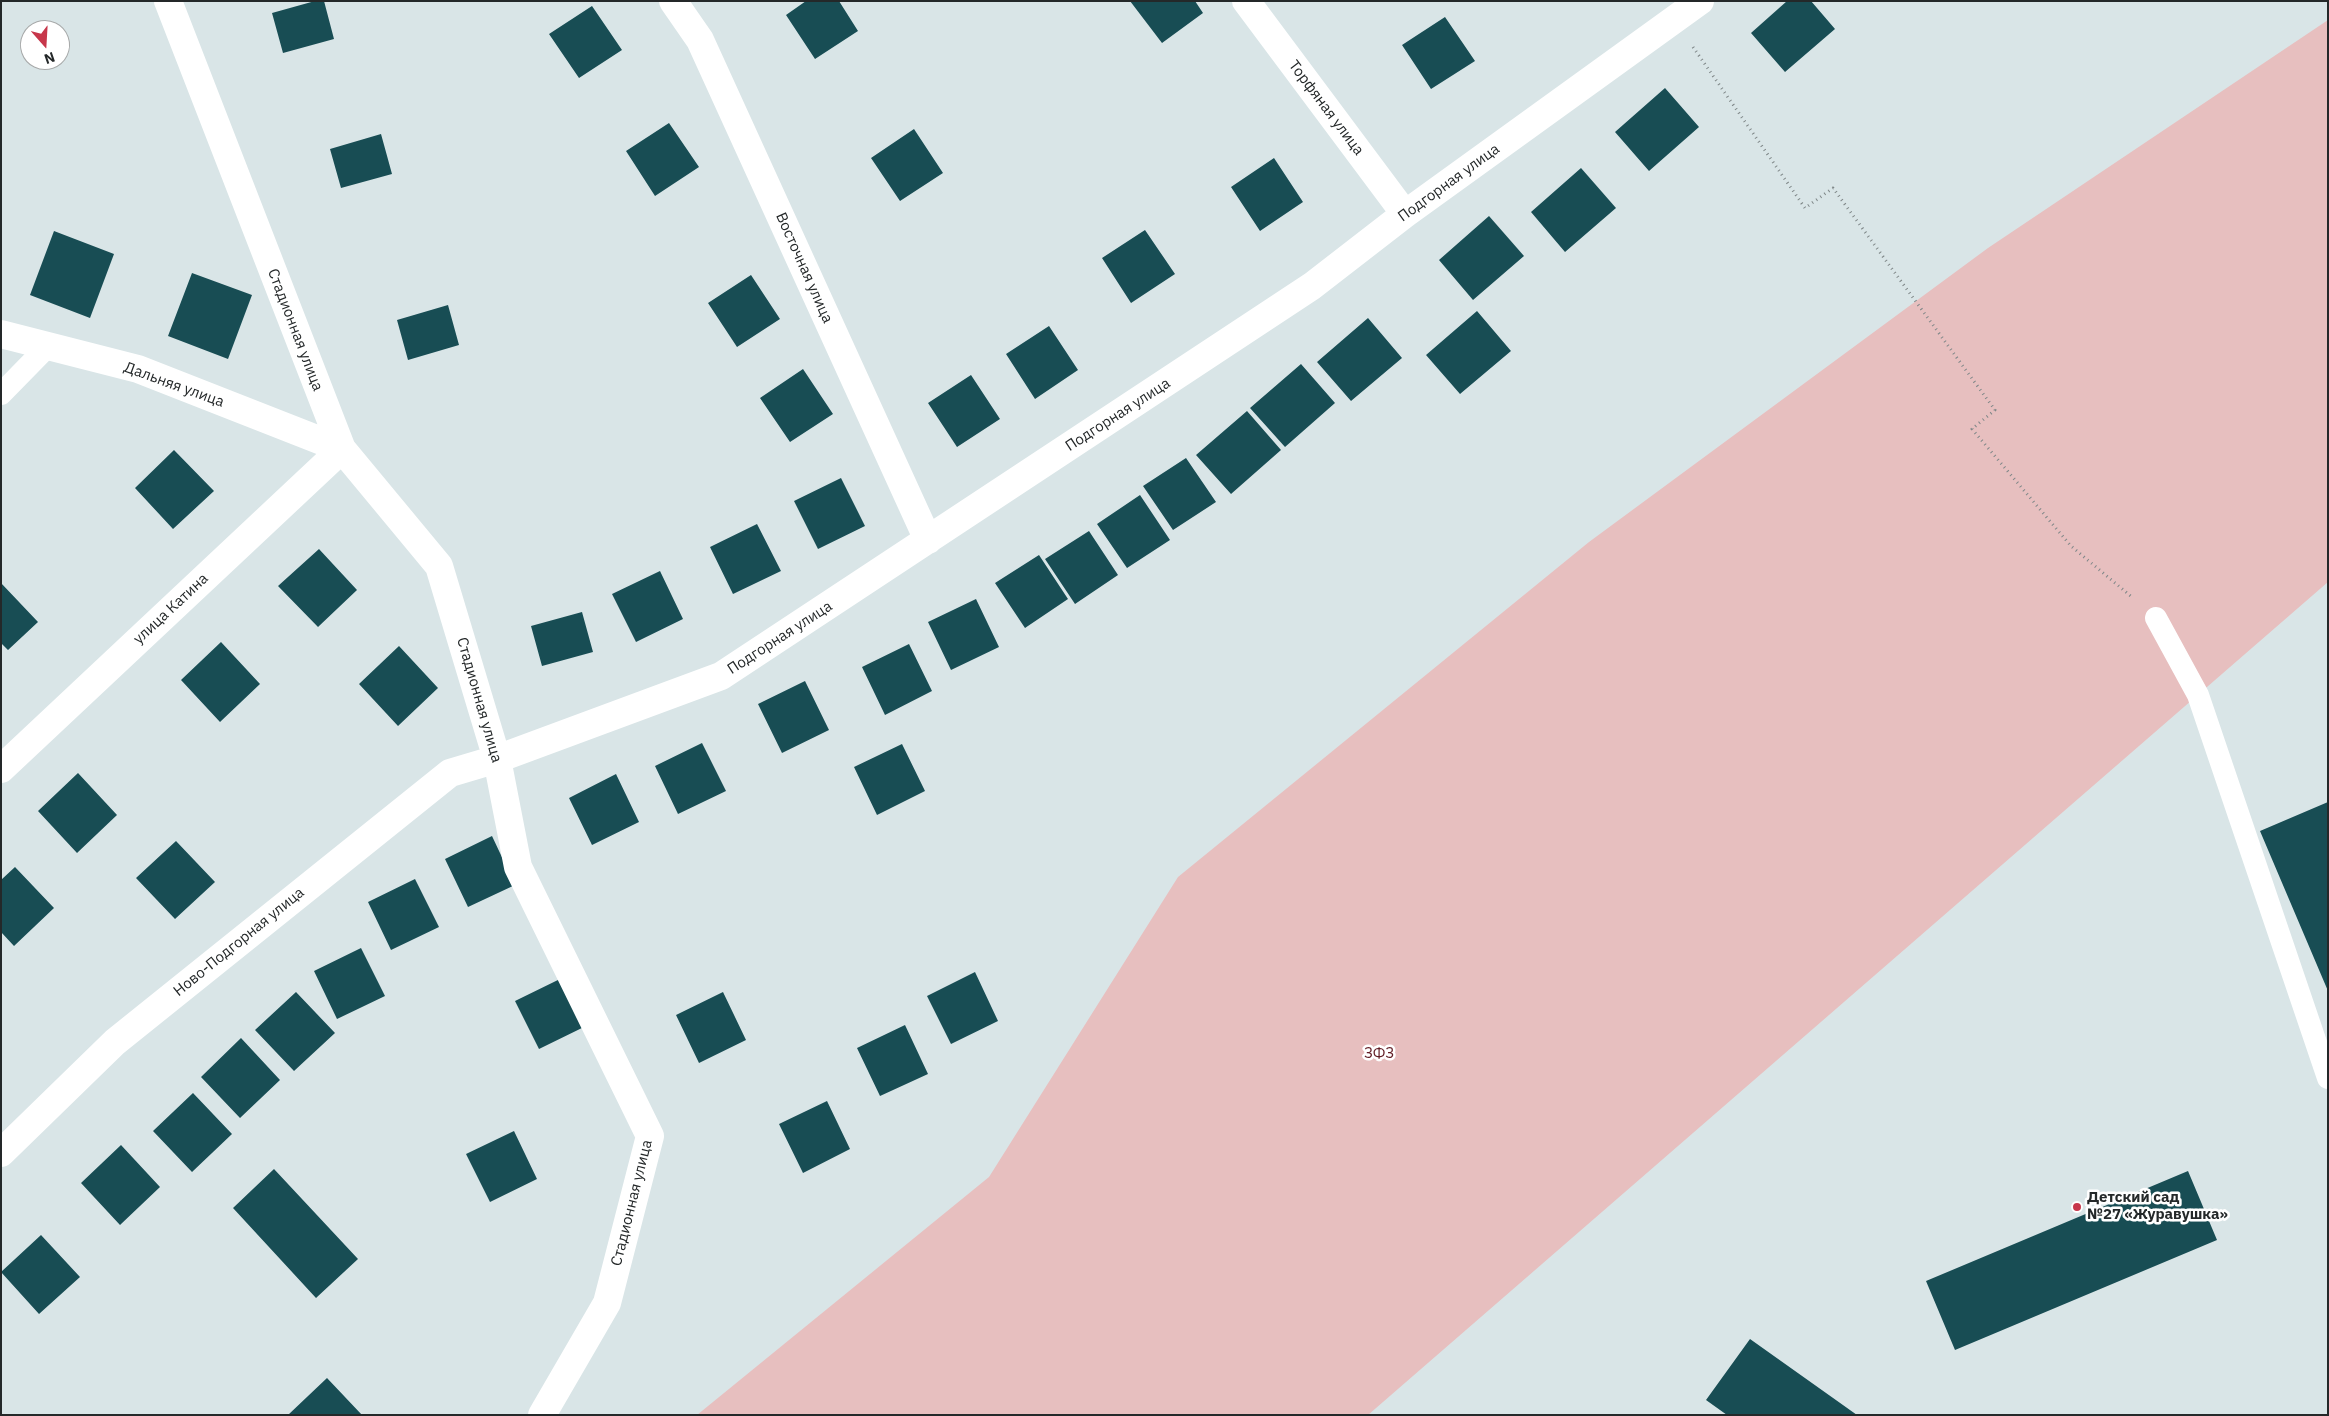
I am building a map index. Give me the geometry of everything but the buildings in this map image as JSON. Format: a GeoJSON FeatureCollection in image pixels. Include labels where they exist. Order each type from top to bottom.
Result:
{"type":"FeatureCollection","features":[{"type":"Feature","properties":{"kind":"street","name":"Стадионная улица"},"geometry":{"type":"LineString","coordinates":[[168,1],[342,450],[439,566],[497,759],[518,867],[650,1136],[607,1303],[542,1415]]}},
{"type":"Feature","properties":{"kind":"street","name":"Восточная улица"},"geometry":{"type":"LineString","coordinates":[[673,1],[700,40],[928,540]]}},
{"type":"Feature","properties":{"kind":"street","name":"Торфяная улица"},"geometry":{"type":"LineString","coordinates":[[1246,1],[1406,214]]}},
{"type":"Feature","properties":{"kind":"street","name":"Подгорная улица"},"geometry":{"type":"LineString","coordinates":[[497,759],[721,676],[1312,286],[1406,214],[1700,1]]}},
{"type":"Feature","properties":{"kind":"street","name":"Дальняя улица"},"geometry":{"type":"LineString","coordinates":[[1,334],[138,369],[342,450]]}},
{"type":"Feature","properties":{"kind":"street","name":"улица Катина"},"geometry":{"type":"LineString","coordinates":[[1,769],[342,450]]}},
{"type":"Feature","properties":{"kind":"street","name":"Ново-Подгорная улица"},"geometry":{"type":"LineString","coordinates":[[1,1153],[115,1042],[450,773],[497,759]]}},
{"type":"Feature","properties":{"kind":"lane"},"geometry":{"type":"LineString","coordinates":[[1,394],[48,346]]}},
{"type":"Feature","properties":{"kind":"lane"},"geometry":{"type":"LineString","coordinates":[[2156,618],[2198,695],[2328,1078]]}},
{"type":"Feature","properties":{"kind":"path"},"geometry":{"type":"LineString","coordinates":[[1690,44],[1805,208],[1833,188],[1994,410],[1972,429],[2071,546],[2156,618]]}},
{"type":"Feature","properties":{"kind":"green space","name":"ЗФЗ"},"geometry":{"type":"Polygon","coordinates":[[[2328,20],[2328,582],[1368,1415],[697,1415],[989,1177],[1178,877],[1589,542],[1988,248],[2328,20]]]}},
{"type":"Feature","properties":{"kind":"place","name":"Детский сад №27 «Журавушка»"},"geometry":{"type":"Point","coordinates":[2077,1207]}}]}
